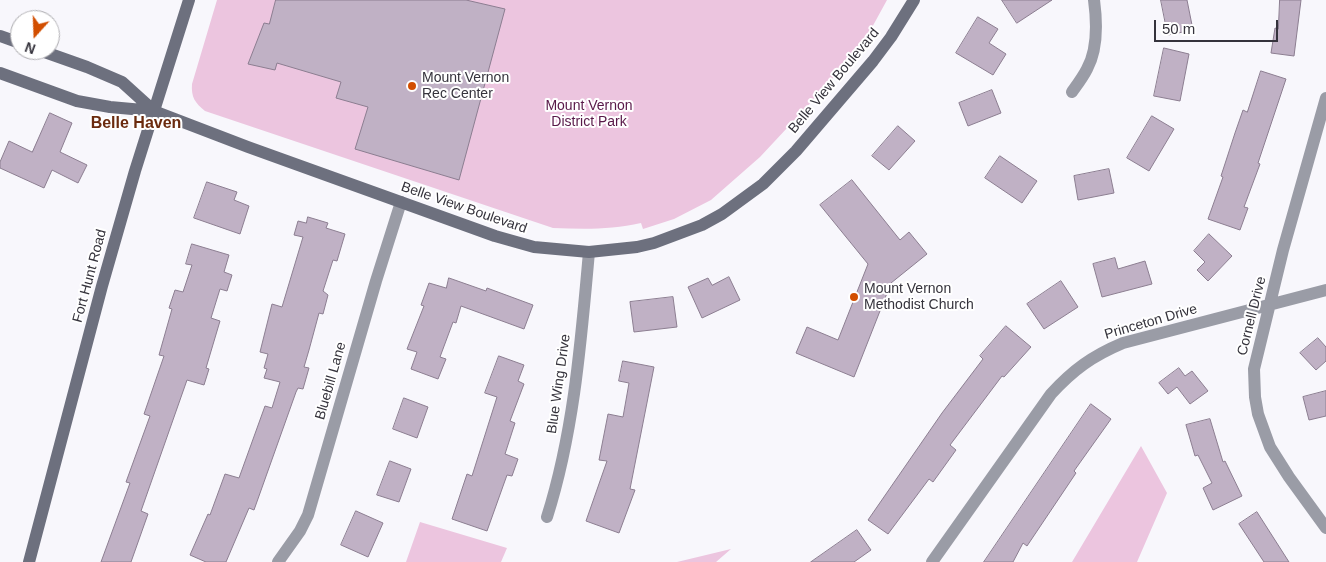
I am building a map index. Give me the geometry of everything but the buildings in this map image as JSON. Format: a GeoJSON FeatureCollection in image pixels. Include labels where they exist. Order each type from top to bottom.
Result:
{"type":"FeatureCollection","features":[{"type":"Feature","properties":{"kind":"main road","name":"Fort Hunt Road"},"geometry":{"type":"LineString","coordinates":[[29,562],[105,276],[189,0]]}},
{"type":"Feature","properties":{"kind":"main road","name":"Belle View Boulevard"},"geometry":{"type":"LineString","coordinates":[[0,73],[77,101],[110,107],[154,111],[495,236],[534,247],[589,252],[637,247],[676,236],[702,225],[742,201],[763,184],[796,151],[891,37],[914,0]]}},
{"type":"Feature","properties":{"kind":"main road","name":"Belle View Boulevard"},"geometry":{"type":"LineString","coordinates":[[60,57],[122,82],[154,111]]}},
{"type":"Feature","properties":{"kind":"street"},"geometry":{"type":"LineString","coordinates":[[1072,92],[1088,68],[1092,55],[1096,34],[1094,0]]}},
{"type":"Feature","properties":{"kind":"street","name":"Cornell Drive"},"geometry":{"type":"LineString","coordinates":[[1326,98],[1283,250],[1254,369],[1255,397],[1263,431],[1277,460],[1326,528]]}},
{"type":"Feature","properties":{"kind":"street","name":"Bluebill Lane"},"geometry":{"type":"LineString","coordinates":[[278,562],[300,531],[308,515],[401,202]]}},
{"type":"Feature","properties":{"kind":"street","name":"Blue Wing Drive"},"geometry":{"type":"LineString","coordinates":[[547,517],[564,450],[579,366],[589,252]]}},
{"type":"Feature","properties":{"kind":"street","name":"Princeton Drive"},"geometry":{"type":"LineString","coordinates":[[932,562],[1051,394],[1066,377],[1084,362],[1104,351],[1123,344],[1326,290]]}},
{"type":"Feature","properties":{"kind":"green space","name":"Mount Vernon District Park"},"geometry":{"type":"Polygon","coordinates":[[[217,0],[887,0],[870,31],[829,83],[760,157],[711,200],[674,219],[643,229],[641,223],[586,229],[553,228],[205,111],[194,99],[192,84],[217,0]]]}},
{"type":"Feature","properties":{"kind":"green space"},"geometry":{"type":"Polygon","coordinates":[[[1141,446],[1167,493],[1137,562],[1072,562],[1141,446]]]}},
{"type":"Feature","properties":{"kind":"green space"},"geometry":{"type":"Polygon","coordinates":[[[420,522],[507,548],[501,562],[406,562],[420,522]]]}},
{"type":"Feature","properties":{"kind":"green space"},"geometry":{"type":"Polygon","coordinates":[[[731,549],[716,562],[677,562],[731,549]]]}},
{"type":"Feature","properties":{"kind":"place","name":"Mount Vernon Rec Center"},"geometry":{"type":"Point","coordinates":[412,86]}},
{"type":"Feature","properties":{"kind":"place","name":"Mount Vernon Methodist Church"},"geometry":{"type":"Point","coordinates":[854,297]}},
{"type":"Feature","properties":{"kind":"district","name":"Belle Haven"},"geometry":{"type":"Point","coordinates":[136,124]}}]}
